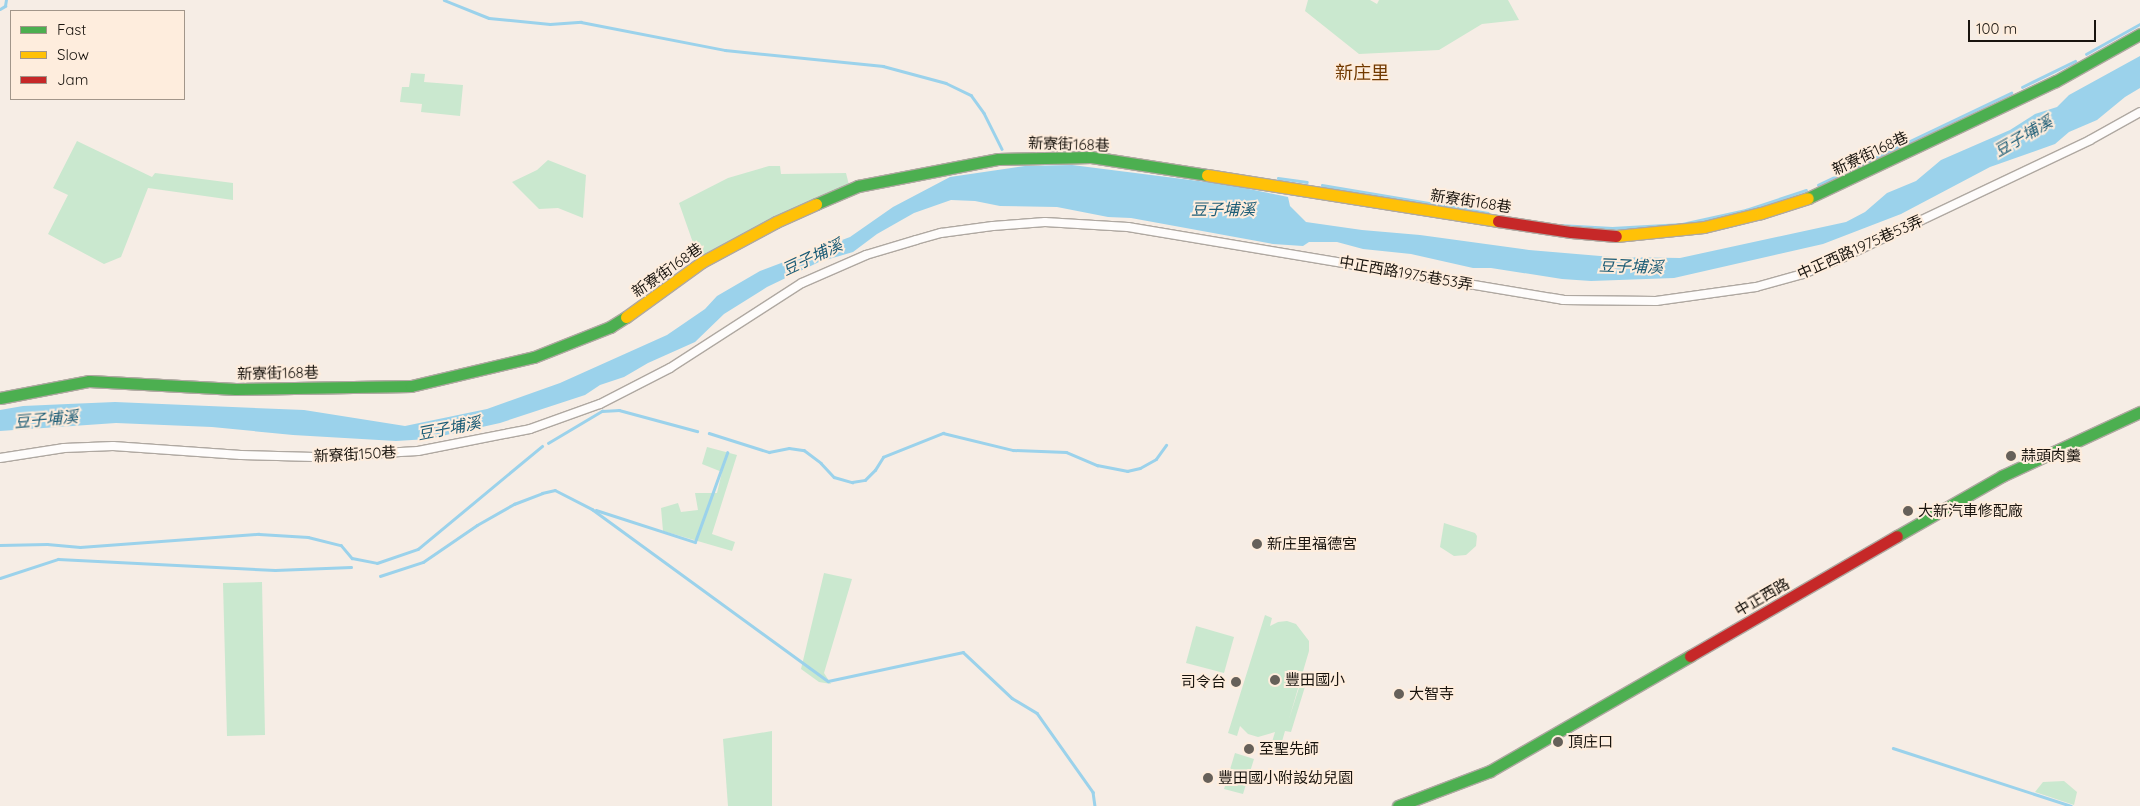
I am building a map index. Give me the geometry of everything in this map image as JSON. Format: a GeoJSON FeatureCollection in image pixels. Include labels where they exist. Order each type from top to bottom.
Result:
{"type":"FeatureCollection","features":[{"type":"Feature","properties":{"kind":"street","name":"新寮街168巷"},"geometry":{"type":"LineString","coordinates":[[0,398],[89,382],[236,390],[411,386],[534,357],[610,328],[648,303],[702,262],[776,222],[858,186],[998,158],[1091,157],[1571,232],[1614,236],[1704,227],[1761,213],[1817,195],[2056,81],[2140,34]]}},
{"type":"Feature","properties":{"kind":"street","name":"中正西路1975巷53弄"},"geometry":{"type":"LineString","coordinates":[[717,338],[802,283],[866,255],[941,233],[1045,222],[1109,225],[1147,230],[1563,300],[1603,302],[1656,301],[1756,287],[1803,274],[1844,257],[2090,140],[2140,112]]}},
{"type":"Feature","properties":{"kind":"street","name":"新寮街150巷"},"geometry":{"type":"LineString","coordinates":[[0,458],[64,448],[113,446],[242,455],[314,457],[418,451],[530,429],[600,404],[670,368],[717,338]]}},
{"type":"Feature","properties":{"kind":"street","name":"中正西路"},"geometry":{"type":"LineString","coordinates":[[1398,806],[1490,771],[2002,476],[2140,412]]}},
{"type":"Feature","properties":{"kind":"green space"},"geometry":{"type":"Polygon","coordinates":[[[1308,0],[1370,0],[1377,4],[1379,0],[1508,0],[1519,20],[1482,24],[1439,50],[1359,54],[1305,11],[1308,0]]]}},
{"type":"Feature","properties":{"kind":"green space"},"geometry":{"type":"Polygon","coordinates":[[[411,73],[425,74],[424,82],[463,85],[460,116],[421,112],[422,104],[400,102],[402,87],[409,87],[411,73]]]}},
{"type":"Feature","properties":{"kind":"green space"},"geometry":{"type":"Polygon","coordinates":[[[77,141],[152,177],[155,173],[233,183],[233,200],[148,188],[121,257],[104,264],[48,234],[68,195],[53,188],[77,141]]]}},
{"type":"Feature","properties":{"kind":"green space"},"geometry":{"type":"Polygon","coordinates":[[[548,160],[586,175],[583,218],[558,208],[539,209],[512,182],[537,170],[548,160]]]}},
{"type":"Feature","properties":{"kind":"green space"},"geometry":{"type":"Polygon","coordinates":[[[769,166],[780,166],[781,174],[846,173],[849,185],[781,215],[698,257],[679,203],[728,178],[769,166]]]}},
{"type":"Feature","properties":{"kind":"green space"},"geometry":{"type":"Polygon","coordinates":[[[707,447],[737,455],[712,534],[735,542],[732,551],[663,531],[661,508],[678,503],[681,512],[698,510],[695,493],[717,493],[722,472],[702,464],[707,447]]]}},
{"type":"Feature","properties":{"kind":"green space"},"geometry":{"type":"Polygon","coordinates":[[[1444,523],[1475,533],[1477,536],[1476,546],[1466,555],[1454,556],[1440,547],[1444,523]]]}},
{"type":"Feature","properties":{"kind":"green space"},"geometry":{"type":"Polygon","coordinates":[[[824,573],[852,579],[824,673],[831,684],[819,682],[801,669],[824,573]]]}},
{"type":"Feature","properties":{"kind":"green space"},"geometry":{"type":"Polygon","coordinates":[[[262,582],[265,735],[227,736],[223,583],[262,582]]]}},
{"type":"Feature","properties":{"kind":"green space"},"geometry":{"type":"Polygon","coordinates":[[[1265,615],[1272,618],[1270,626],[1278,622],[1287,621],[1296,624],[1309,641],[1309,651],[1289,719],[1303,675],[1308,677],[1291,732],[1285,731],[1281,745],[1272,742],[1275,732],[1258,737],[1248,734],[1240,726],[1237,736],[1228,733],[1265,615]]]}},
{"type":"Feature","properties":{"kind":"green space"},"geometry":{"type":"Polygon","coordinates":[[[1196,626],[1234,637],[1224,673],[1186,663],[1196,626]]]}},
{"type":"Feature","properties":{"kind":"green space"},"geometry":{"type":"Polygon","coordinates":[[[772,731],[772,806],[728,806],[723,739],[772,731]]]}},
{"type":"Feature","properties":{"kind":"green space"},"geometry":{"type":"Polygon","coordinates":[[[1235,753],[1254,759],[1243,794],[1224,789],[1235,753]]]}},
{"type":"Feature","properties":{"kind":"green space"},"geometry":{"type":"Polygon","coordinates":[[[2064,781],[2077,792],[2074,805],[2035,792],[2043,782],[2064,781]]]}},
{"type":"Feature","properties":{"kind":"water","name":"豆子埔溪"},"geometry":{"type":"Polygon","coordinates":[[[2140,56],[2140,88],[2125,97],[2097,120],[2069,132],[2055,144],[1990,167],[1901,214],[1823,244],[1674,278],[1591,281],[1562,279],[1491,268],[1473,268],[1411,254],[1363,249],[1337,242],[1309,242],[1303,246],[1273,244],[1131,218],[1108,217],[1057,207],[1000,206],[975,201],[951,200],[914,213],[877,234],[853,252],[819,262],[767,287],[724,314],[695,342],[648,363],[624,377],[600,385],[585,395],[500,423],[428,439],[396,441],[293,435],[212,427],[116,423],[0,431],[0,410],[23,406],[115,402],[304,410],[405,426],[487,409],[560,383],[667,335],[705,309],[717,296],[760,271],[850,237],[893,207],[950,177],[1025,166],[1072,165],[1230,185],[1288,197],[1290,206],[1306,222],[1362,230],[1420,235],[1529,250],[1612,257],[1680,258],[1846,222],[1865,212],[1887,193],[1916,181],[1941,160],[2010,130],[2035,114],[2057,107],[2069,95],[2140,56]]]}},
{"type":"Feature","properties":{"kind":"waterway"},"geometry":{"type":"LineString","coordinates":[[0,9],[5,6],[6,0]]}},
{"type":"Feature","properties":{"kind":"waterway"},"geometry":{"type":"LineString","coordinates":[[444,0],[489,18],[550,24],[581,22],[725,50],[883,66],[946,83],[971,95],[984,113],[1002,149]]}},
{"type":"Feature","properties":{"kind":"waterway"},"geometry":{"type":"LineString","coordinates":[[2086,54],[2140,24]]}},
{"type":"Feature","properties":{"kind":"waterway"},"geometry":{"type":"LineString","coordinates":[[2022,87],[2075,61]]}},
{"type":"Feature","properties":{"kind":"waterway"},"geometry":{"type":"LineString","coordinates":[[1818,185],[2011,93]]}},
{"type":"Feature","properties":{"kind":"waterway"},"geometry":{"type":"LineString","coordinates":[[1278,178],[1307,182]]}},
{"type":"Feature","properties":{"kind":"waterway"},"geometry":{"type":"LineString","coordinates":[[1322,185],[1488,213]]}},
{"type":"Feature","properties":{"kind":"waterway"},"geometry":{"type":"LineString","coordinates":[[1559,225],[1612,228],[1682,224],[1746,210],[1806,190]]}},
{"type":"Feature","properties":{"kind":"waterway"},"geometry":{"type":"LineString","coordinates":[[548,443],[602,411],[619,410],[697,431]]}},
{"type":"Feature","properties":{"kind":"waterway"},"geometry":{"type":"LineString","coordinates":[[709,433],[769,452],[789,448],[804,450],[821,463],[834,477],[852,482],[865,480],[875,470],[883,457],[943,433],[1013,450],[1066,452],[1097,465],[1127,471],[1140,468],[1156,459],[1166,445]]}},
{"type":"Feature","properties":{"kind":"waterway"},"geometry":{"type":"LineString","coordinates":[[0,545],[47,544],[80,547],[259,534],[308,537],[341,545],[352,558],[377,563],[418,549],[542,446]]}},
{"type":"Feature","properties":{"kind":"waterway"},"geometry":{"type":"LineString","coordinates":[[596,510],[695,542],[727,453]]}},
{"type":"Feature","properties":{"kind":"waterway"},"geometry":{"type":"LineString","coordinates":[[380,576],[423,562],[477,525],[514,504],[555,490],[592,509],[828,681],[963,652],[1012,698],[1037,713],[1093,792],[1095,806]]}},
{"type":"Feature","properties":{"kind":"waterway"},"geometry":{"type":"LineString","coordinates":[[0,578],[58,559],[275,570],[351,567]]}},
{"type":"Feature","properties":{"kind":"waterway"},"geometry":{"type":"LineString","coordinates":[[1893,748],[2071,806]]}},
{"type":"Feature","properties":{"kind":"traffic: fast"},"geometry":{"type":"LineString","coordinates":[[1808,198],[2056,81],[2140,34]]}},
{"type":"Feature","properties":{"kind":"traffic: fast"},"geometry":{"type":"LineString","coordinates":[[816,204],[858,186],[998,159],[1091,157],[1207,175]]}},
{"type":"Feature","properties":{"kind":"traffic: fast"},"geometry":{"type":"LineString","coordinates":[[0,398],[89,381],[236,389],[411,386],[534,357],[610,327],[626,317]]}},
{"type":"Feature","properties":{"kind":"traffic: fast"},"geometry":{"type":"LineString","coordinates":[[1897,536],[2002,476],[2140,412]]}},
{"type":"Feature","properties":{"kind":"traffic: fast"},"geometry":{"type":"LineString","coordinates":[[1398,806],[1490,771],[1690,656]]}},
{"type":"Feature","properties":{"kind":"traffic: slow"},"geometry":{"type":"LineString","coordinates":[[1207,175],[1498,221]]}},
{"type":"Feature","properties":{"kind":"traffic: slow"},"geometry":{"type":"LineString","coordinates":[[1616,236],[1704,227],[1761,213],[1808,198]]}},
{"type":"Feature","properties":{"kind":"traffic: slow"},"geometry":{"type":"LineString","coordinates":[[626,317],[702,262],[776,222],[816,204]]}},
{"type":"Feature","properties":{"kind":"traffic: jam"},"geometry":{"type":"LineString","coordinates":[[1498,221],[1571,232],[1616,236]]}},
{"type":"Feature","properties":{"kind":"traffic: jam"},"geometry":{"type":"LineString","coordinates":[[1690,656],[1897,536]]}},
{"type":"Feature","properties":{"kind":"place","name":"蒜頭肉羹"},"geometry":{"type":"Point","coordinates":[2011,456]}},
{"type":"Feature","properties":{"kind":"place","name":"大新汽車修配廠"},"geometry":{"type":"Point","coordinates":[1908,511]}},
{"type":"Feature","properties":{"kind":"place","name":"新庄里福德宮"},"geometry":{"type":"Point","coordinates":[1257,544]}},
{"type":"Feature","properties":{"kind":"place","name":"豐田國小"},"geometry":{"type":"Point","coordinates":[1275,680]}},
{"type":"Feature","properties":{"kind":"place","name":"司令台"},"geometry":{"type":"Point","coordinates":[1236,682]}},
{"type":"Feature","properties":{"kind":"place","name":"大智寺"},"geometry":{"type":"Point","coordinates":[1399,694]}},
{"type":"Feature","properties":{"kind":"place","name":"頂庄口"},"geometry":{"type":"Point","coordinates":[1558,742]}},
{"type":"Feature","properties":{"kind":"place","name":"至聖先師"},"geometry":{"type":"Point","coordinates":[1249,749]}},
{"type":"Feature","properties":{"kind":"place","name":"豐田國小附設幼兒園"},"geometry":{"type":"Point","coordinates":[1208,778]}},
{"type":"Feature","properties":{"kind":"district","name":"新庄里"},"geometry":{"type":"Point","coordinates":[1362,73]}}]}
